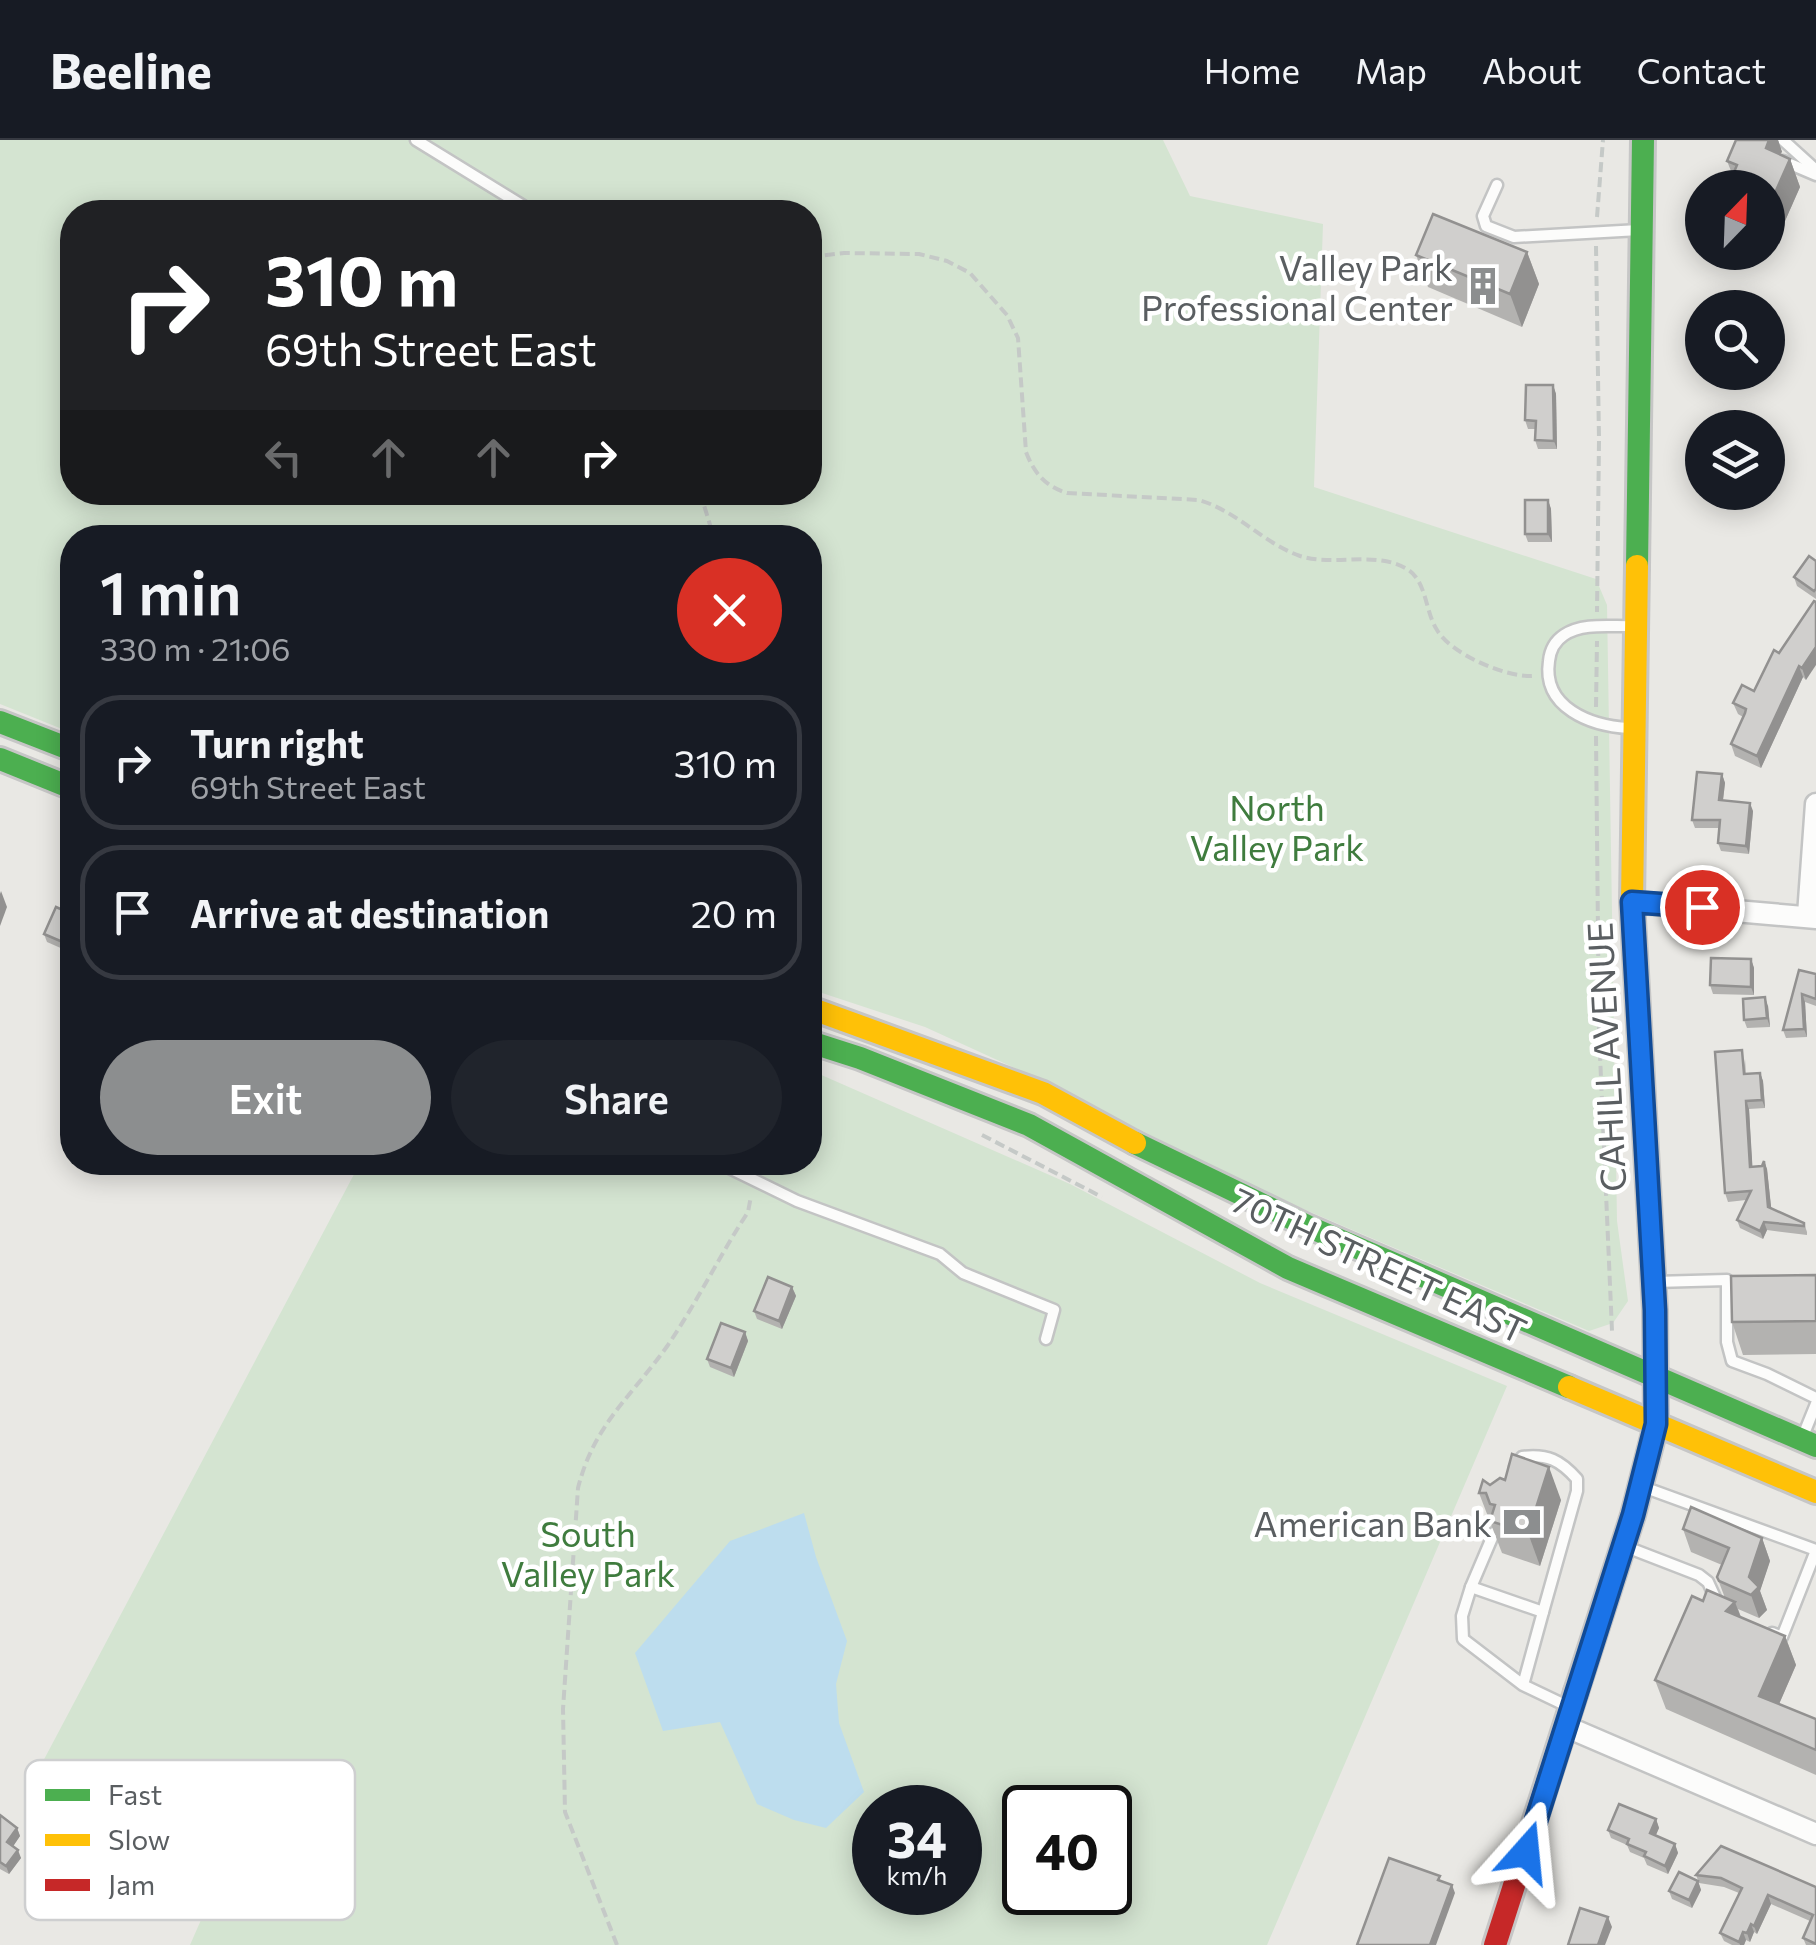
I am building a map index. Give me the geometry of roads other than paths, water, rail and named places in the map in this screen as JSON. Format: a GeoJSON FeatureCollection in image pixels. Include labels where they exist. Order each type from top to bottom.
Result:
{"type":"FeatureCollection","features":[{"type":"Feature","properties":{"kind":"main road","name":"CAHILL AVENUE"},"geometry":{"type":"LineString","coordinates":[[1495,1945],[1624,1546],[1656,1424],[1654,1282],[1632,902],[1643,140]]}},
{"type":"Feature","properties":{"kind":"main road"},"geometry":{"type":"LineString","coordinates":[[0,722],[60,745]]}},
{"type":"Feature","properties":{"kind":"main road"},"geometry":{"type":"LineString","coordinates":[[0,759],[60,783]]}},
{"type":"Feature","properties":{"kind":"main road","name":"70TH STREET EAST"},"geometry":{"type":"LineString","coordinates":[[822,1012],[1043,1093],[1156,1154],[1307,1226],[1808,1443]]}},
{"type":"Feature","properties":{"kind":"main road","name":"70TH STREET EAST"},"geometry":{"type":"LineString","coordinates":[[822,1046],[1028,1125],[1288,1268],[1816,1492]]}},
{"type":"Feature","properties":{"kind":"street"},"geometry":{"type":"LineString","coordinates":[[1632,902],[1812,917],[1816,804]]}},
{"type":"Feature","properties":{"kind":"street"},"geometry":{"type":"LineString","coordinates":[[1570,1718],[1816,1834]]}},
{"type":"Feature","properties":{"kind":"lane"},"geometry":{"type":"LineString","coordinates":[[416,140],[514,200]]}},
{"type":"Feature","properties":{"kind":"lane"},"geometry":{"type":"LineString","coordinates":[[1783,140],[1816,172]]}},
{"type":"Feature","properties":{"kind":"lane"},"geometry":{"type":"LineString","coordinates":[[1783,160],[1816,172]]}},
{"type":"Feature","properties":{"kind":"lane"},"geometry":{"type":"LineString","coordinates":[[1497,185],[1483,216],[1486,226],[1514,236],[1640,230]]}},
{"type":"Feature","properties":{"kind":"lane"},"geometry":{"type":"LineString","coordinates":[[1634,728],[1611,727],[1576,715],[1562,705],[1551,688],[1549,674],[1551,650],[1561,636],[1578,628],[1635,626]]}},
{"type":"Feature","properties":{"kind":"lane"},"geometry":{"type":"LineString","coordinates":[[744,1175],[798,1201],[940,1254],[963,1272],[1054,1310],[1046,1340]]}},
{"type":"Feature","properties":{"kind":"lane"},"geometry":{"type":"LineString","coordinates":[[1727,1280],[1727,1342],[1732,1360],[1816,1401],[1808,1443]]}},
{"type":"Feature","properties":{"kind":"lane"},"geometry":{"type":"LineString","coordinates":[[1654,1282],[1742,1280]]}},
{"type":"Feature","properties":{"kind":"lane"},"geometry":{"type":"LineString","coordinates":[[1511,1480],[1522,1456],[1542,1455],[1563,1463],[1577,1479],[1578,1491],[1523,1685]]}},
{"type":"Feature","properties":{"kind":"lane"},"geometry":{"type":"LineString","coordinates":[[1640,1486],[1816,1551],[1782,1638],[1766,1631]]}},
{"type":"Feature","properties":{"kind":"lane"},"geometry":{"type":"LineString","coordinates":[[1494,1534],[1462,1616],[1463,1639],[1570,1718]]}},
{"type":"Feature","properties":{"kind":"lane"},"geometry":{"type":"LineString","coordinates":[[1624,1546],[1699,1574],[1716,1595],[1721,1612],[1736,1618]]}},
{"type":"Feature","properties":{"kind":"lane"},"geometry":{"type":"LineString","coordinates":[[1471,1587],[1543,1612]]}},
{"type":"Feature","properties":{"kind":"water"},"geometry":{"type":"Polygon","coordinates":[[[804,1513],[847,1641],[836,1684],[839,1723],[861,1785],[852,1785],[852,1803],[826,1828],[757,1804],[720,1722],[663,1731],[635,1653],[730,1541],[804,1513]]]}},
{"type":"Feature","properties":{"kind":"place","name":"Valley Park Professional Center"},"geometry":{"type":"Point","coordinates":[1483,286]}},
{"type":"Feature","properties":{"kind":"place","name":"American Bank"},"geometry":{"type":"Point","coordinates":[1522,1522]}},
{"type":"Feature","properties":{"kind":"park label","name":"North Valley Park"},"geometry":{"type":"Point","coordinates":[1277,826]}},
{"type":"Feature","properties":{"kind":"park label","name":"South Valley Park"},"geometry":{"type":"Point","coordinates":[588,1552]}}]}
